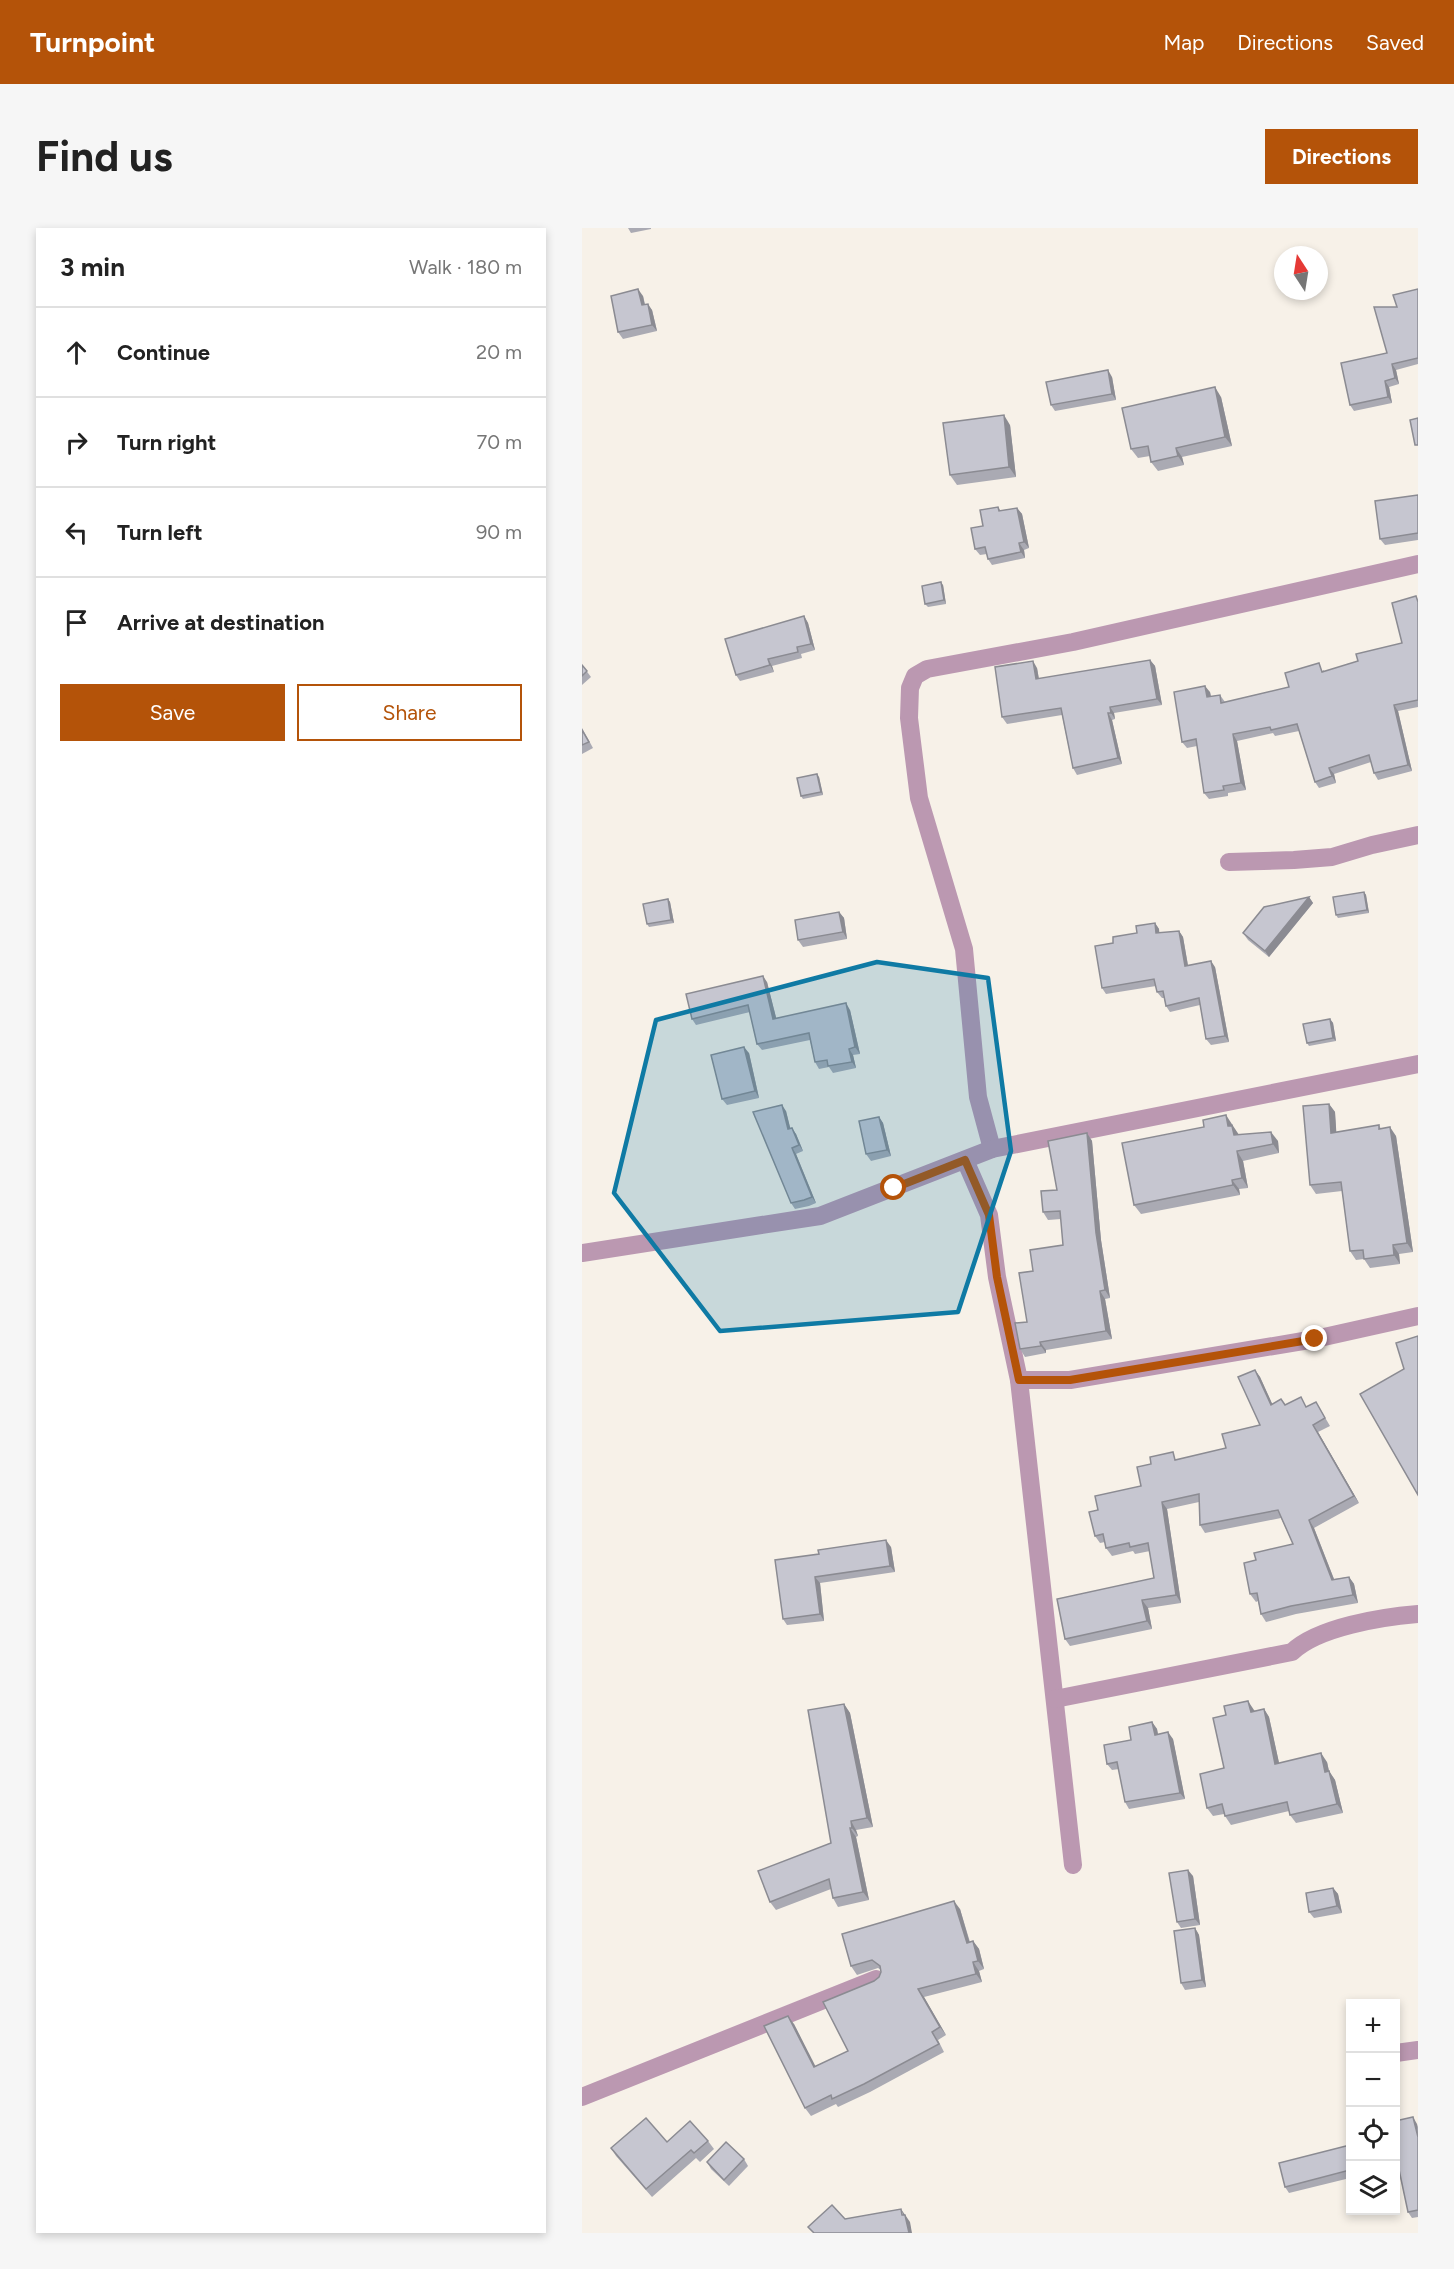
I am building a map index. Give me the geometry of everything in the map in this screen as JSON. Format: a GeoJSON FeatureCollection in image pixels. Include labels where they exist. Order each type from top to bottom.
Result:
{"type":"FeatureCollection","features":[{"type":"Feature","properties":{"kind":"street"},"geometry":{"type":"LineString","coordinates":[[992,1149],[978,1097],[964,949],[919,798],[909,718],[910,688],[915,676],[927,669],[1073,642],[1418,564]]}},
{"type":"Feature","properties":{"kind":"street"},"geometry":{"type":"LineString","coordinates":[[1229,861],[1332,857],[1418,835]]}},
{"type":"Feature","properties":{"kind":"street"},"geometry":{"type":"LineString","coordinates":[[582,1253],[820,1215],[992,1149],[1418,1064]]}},
{"type":"Feature","properties":{"kind":"street"},"geometry":{"type":"LineString","coordinates":[[965,1160],[989,1215],[997,1277],[1019,1380],[1073,1865]]}},
{"type":"Feature","properties":{"kind":"street"},"geometry":{"type":"LineString","coordinates":[[1019,1380],[1070,1380],[1315,1339],[1418,1316]]}},
{"type":"Feature","properties":{"kind":"street"},"geometry":{"type":"LineString","coordinates":[[1055,1699],[1292,1652],[1301,1643],[1328,1632],[1392,1616],[1418,1614]]}},
{"type":"Feature","properties":{"kind":"street"},"geometry":{"type":"LineString","coordinates":[[582,2097],[876,1979]]}},
{"type":"Feature","properties":{"kind":"street"},"geometry":{"type":"LineString","coordinates":[[1400,2052],[1418,2050]]}},
{"type":"Feature","properties":{"kind":"highlighted area"},"geometry":{"type":"Polygon","coordinates":[[[877,962],[988,978],[1011,1151],[958,1312],[720,1331],[614,1193],[656,1020],[877,962]]]}},
{"type":"Feature","properties":{"kind":"building"},"geometry":{"type":"Polygon","coordinates":[[[638,289],[642,305],[648,304],[652,325],[618,332],[611,296],[638,289]]]}},
{"type":"Feature","properties":{"kind":"building"},"geometry":{"type":"Polygon","coordinates":[[[1418,289],[1418,358],[1392,364],[1395,378],[1385,381],[1388,397],[1350,405],[1341,363],[1387,353],[1374,307],[1397,307],[1393,295],[1418,289]]]}},
{"type":"Feature","properties":{"kind":"building"},"geometry":{"type":"Polygon","coordinates":[[[1108,370],[1112,394],[1051,405],[1046,382],[1108,370]]]}},
{"type":"Feature","properties":{"kind":"building"},"geometry":{"type":"Polygon","coordinates":[[[1215,387],[1225,437],[1176,448],[1178,456],[1151,462],[1148,446],[1131,449],[1122,408],[1215,387]]]}},
{"type":"Feature","properties":{"kind":"building"},"geometry":{"type":"Polygon","coordinates":[[[1004,415],[1009,467],[950,475],[943,423],[1004,415]]]}},
{"type":"Feature","properties":{"kind":"building"},"geometry":{"type":"Polygon","coordinates":[[[1418,418],[1418,445],[1415,445],[1410,420],[1418,418]]]}},
{"type":"Feature","properties":{"kind":"building"},"geometry":{"type":"Polygon","coordinates":[[[1418,495],[1418,533],[1380,539],[1375,501],[1418,495]]]}},
{"type":"Feature","properties":{"kind":"building"},"geometry":{"type":"Polygon","coordinates":[[[998,507],[999,511],[1017,508],[1024,542],[1019,543],[1021,552],[988,559],[985,547],[975,549],[971,528],[983,526],[980,510],[998,507]]]}},
{"type":"Feature","properties":{"kind":"building"},"geometry":{"type":"Polygon","coordinates":[[[941,582],[944,600],[925,604],[922,586],[941,582]]]}},
{"type":"Feature","properties":{"kind":"building"},"geometry":{"type":"Polygon","coordinates":[[[1416,596],[1418,602],[1418,700],[1394,705],[1408,765],[1374,773],[1369,755],[1329,768],[1332,776],[1315,782],[1297,724],[1271,730],[1270,727],[1233,734],[1241,783],[1223,786],[1224,790],[1204,793],[1196,739],[1182,742],[1174,692],[1205,686],[1207,697],[1220,695],[1221,703],[1289,687],[1285,673],[1319,663],[1322,672],[1358,661],[1356,654],[1402,643],[1392,603],[1416,596]]]}},
{"type":"Feature","properties":{"kind":"building"},"geometry":{"type":"Polygon","coordinates":[[[804,616],[811,644],[797,647],[798,652],[768,659],[770,665],[736,675],[725,639],[804,616]]]}},
{"type":"Feature","properties":{"kind":"building"},"geometry":{"type":"Polygon","coordinates":[[[1150,660],[1157,699],[1110,707],[1111,713],[1108,713],[1118,758],[1073,768],[1061,708],[1002,717],[995,667],[1033,661],[1036,679],[1150,660]]]}},
{"type":"Feature","properties":{"kind":"building"},"geometry":{"type":"Polygon","coordinates":[[[582,665],[587,671],[582,676],[582,665]]]}},
{"type":"Feature","properties":{"kind":"building"},"geometry":{"type":"Polygon","coordinates":[[[582,730],[589,742],[582,745],[582,730]]]}},
{"type":"Feature","properties":{"kind":"building"},"geometry":{"type":"Polygon","coordinates":[[[817,774],[821,792],[801,796],[797,778],[817,774]]]}},
{"type":"Feature","properties":{"kind":"building"},"geometry":{"type":"Polygon","coordinates":[[[1364,892],[1367,910],[1336,915],[1333,897],[1364,892]]]}},
{"type":"Feature","properties":{"kind":"building"},"geometry":{"type":"Polygon","coordinates":[[[1309,897],[1265,951],[1243,933],[1264,907],[1309,897]]]}},
{"type":"Feature","properties":{"kind":"building"},"geometry":{"type":"Polygon","coordinates":[[[668,899],[671,920],[647,924],[643,904],[668,899]]]}},
{"type":"Feature","properties":{"kind":"building"},"geometry":{"type":"Polygon","coordinates":[[[839,912],[843,932],[798,940],[795,920],[839,912]]]}},
{"type":"Feature","properties":{"kind":"building"},"geometry":{"type":"Polygon","coordinates":[[[1155,923],[1156,933],[1179,931],[1185,966],[1211,961],[1225,1036],[1206,1039],[1199,998],[1166,1006],[1163,991],[1157,992],[1154,979],[1102,988],[1095,946],[1113,943],[1113,937],[1137,933],[1136,926],[1155,923]]]}},
{"type":"Feature","properties":{"kind":"building"},"geometry":{"type":"Polygon","coordinates":[[[763,976],[773,1019],[846,1003],[855,1047],[849,1049],[852,1062],[828,1066],[827,1060],[815,1062],[809,1033],[757,1044],[748,1005],[692,1019],[686,994],[763,976]]]}},
{"type":"Feature","properties":{"kind":"building"},"geometry":{"type":"Polygon","coordinates":[[[1330,1019],[1333,1038],[1307,1043],[1303,1024],[1330,1019]]]}},
{"type":"Feature","properties":{"kind":"building"},"geometry":{"type":"Polygon","coordinates":[[[744,1047],[755,1091],[722,1099],[711,1055],[744,1047]]]}},
{"type":"Feature","properties":{"kind":"building"},"geometry":{"type":"Polygon","coordinates":[[[1329,1104],[1331,1133],[1379,1125],[1379,1129],[1390,1127],[1407,1243],[1393,1245],[1394,1255],[1364,1259],[1363,1250],[1350,1251],[1341,1182],[1310,1185],[1303,1106],[1329,1104]]]}},
{"type":"Feature","properties":{"kind":"building"},"geometry":{"type":"Polygon","coordinates":[[[782,1105],[788,1129],[792,1128],[799,1145],[792,1148],[812,1197],[791,1203],[753,1112],[782,1105]]]}},
{"type":"Feature","properties":{"kind":"building"},"geometry":{"type":"Polygon","coordinates":[[[1226,1115],[1228,1126],[1232,1126],[1234,1135],[1271,1132],[1273,1144],[1237,1151],[1242,1178],[1232,1180],[1233,1185],[1134,1205],[1122,1143],[1204,1127],[1203,1120],[1226,1115]]]}},
{"type":"Feature","properties":{"kind":"building"},"geometry":{"type":"Polygon","coordinates":[[[879,1117],[887,1150],[866,1154],[859,1121],[879,1117]]]}},
{"type":"Feature","properties":{"kind":"building"},"geometry":{"type":"Polygon","coordinates":[[[1087,1133],[1096,1233],[1105,1290],[1100,1291],[1106,1331],[1040,1342],[1041,1346],[1020,1349],[1015,1323],[1027,1322],[1019,1273],[1033,1271],[1030,1250],[1063,1245],[1060,1211],[1043,1212],[1041,1191],[1057,1190],[1048,1141],[1087,1133]]]}},
{"type":"Feature","properties":{"kind":"building"},"geometry":{"type":"Polygon","coordinates":[[[1418,1336],[1418,1495],[1360,1394],[1404,1369],[1396,1343],[1418,1336]]]}},
{"type":"Feature","properties":{"kind":"building"},"geometry":{"type":"Polygon","coordinates":[[[1255,1370],[1271,1405],[1281,1399],[1285,1405],[1301,1397],[1306,1407],[1316,1402],[1325,1418],[1313,1425],[1354,1496],[1309,1520],[1332,1580],[1349,1577],[1353,1595],[1261,1614],[1257,1593],[1250,1594],[1244,1563],[1256,1560],[1254,1553],[1293,1544],[1278,1510],[1200,1525],[1199,1494],[1162,1502],[1176,1595],[1142,1600],[1147,1621],[1065,1639],[1057,1599],[1154,1578],[1148,1543],[1130,1547],[1129,1543],[1106,1548],[1103,1534],[1095,1536],[1089,1512],[1098,1510],[1095,1496],[1141,1486],[1137,1467],[1151,1464],[1150,1457],[1173,1452],[1175,1460],[1226,1448],[1222,1434],[1260,1425],[1238,1377],[1255,1370]]]}},
{"type":"Feature","properties":{"kind":"building"},"geometry":{"type":"Polygon","coordinates":[[[886,1540],[890,1566],[815,1577],[820,1614],[783,1619],[775,1560],[819,1554],[818,1550],[886,1540]]]}},
{"type":"Feature","properties":{"kind":"building"},"geometry":{"type":"Polygon","coordinates":[[[1248,1701],[1251,1712],[1264,1709],[1275,1764],[1321,1753],[1325,1772],[1329,1771],[1337,1804],[1290,1815],[1287,1802],[1225,1816],[1222,1804],[1207,1808],[1200,1774],[1224,1768],[1213,1718],[1226,1715],[1224,1706],[1248,1701]]]}},
{"type":"Feature","properties":{"kind":"building"},"geometry":{"type":"Polygon","coordinates":[[[844,1704],[867,1818],[851,1821],[852,1828],[850,1828],[863,1892],[833,1898],[829,1879],[770,1902],[758,1871],[831,1843],[808,1710],[844,1704]]]}},
{"type":"Feature","properties":{"kind":"building"},"geometry":{"type":"Polygon","coordinates":[[[1152,1722],[1155,1735],[1168,1732],[1180,1793],[1125,1802],[1117,1762],[1107,1764],[1104,1745],[1131,1740],[1129,1727],[1152,1722]]]}},
{"type":"Feature","properties":{"kind":"building"},"geometry":{"type":"Polygon","coordinates":[[[1188,1870],[1195,1919],[1177,1922],[1169,1873],[1188,1870]]]}},
{"type":"Feature","properties":{"kind":"building"},"geometry":{"type":"Polygon","coordinates":[[[1333,1888],[1337,1906],[1309,1912],[1306,1893],[1333,1888]]]}},
{"type":"Feature","properties":{"kind":"building"},"geometry":{"type":"Polygon","coordinates":[[[954,1901],[967,1943],[973,1941],[978,1961],[973,1962],[976,1974],[918,1989],[940,2027],[932,2032],[939,2044],[864,2084],[832,2099],[831,2095],[805,2108],[764,2026],[788,2016],[814,2067],[848,2051],[823,2002],[874,1981],[881,1972],[880,1966],[872,1960],[851,1966],[842,1934],[954,1901]]]}},
{"type":"Feature","properties":{"kind":"building"},"geometry":{"type":"Polygon","coordinates":[[[1195,1928],[1202,1980],[1181,1983],[1174,1931],[1195,1928]]]}},
{"type":"Feature","properties":{"kind":"building"},"geometry":{"type":"Polygon","coordinates":[[[1413,2117],[1418,2137],[1418,2210],[1408,2212],[1400,2174],[1400,2120],[1413,2117]]]}},
{"type":"Feature","properties":{"kind":"building"},"geometry":{"type":"Polygon","coordinates":[[[646,2118],[667,2142],[690,2121],[708,2141],[694,2153],[691,2150],[646,2189],[611,2148],[646,2118]]]}},
{"type":"Feature","properties":{"kind":"building"},"geometry":{"type":"Polygon","coordinates":[[[726,2142],[744,2159],[724,2180],[707,2162],[726,2142]]]}},
{"type":"Feature","properties":{"kind":"building"},"geometry":{"type":"Polygon","coordinates":[[[1346,2146],[1346,2171],[1285,2187],[1279,2163],[1346,2146]]]}},
{"type":"Feature","properties":{"kind":"building"},"geometry":{"type":"Polygon","coordinates":[[[832,2205],[845,2219],[901,2209],[902,2215],[905,2215],[909,2233],[814,2233],[808,2227],[832,2205]]]}},
{"type":"Feature","properties":{"kind":"route"},"geometry":{"type":"LineString","coordinates":[[894,1188],[965,1160],[989,1215],[997,1277],[1019,1380],[1070,1380],[1315,1339]]}}]}
